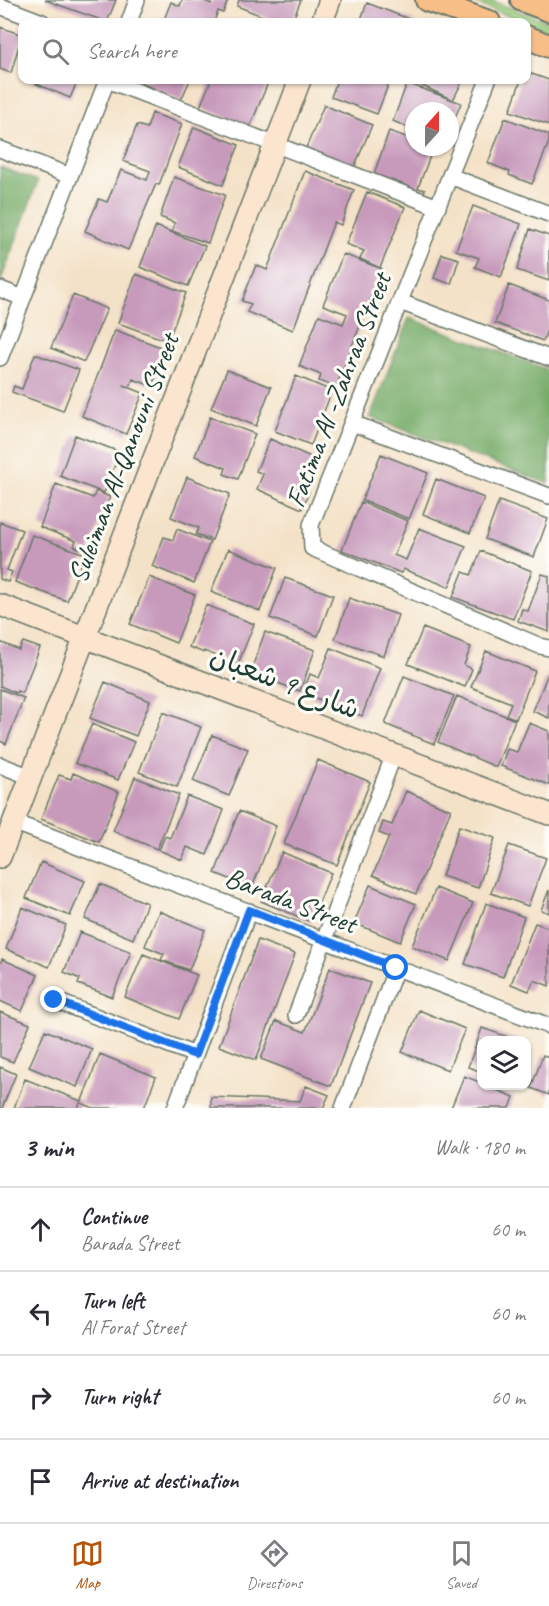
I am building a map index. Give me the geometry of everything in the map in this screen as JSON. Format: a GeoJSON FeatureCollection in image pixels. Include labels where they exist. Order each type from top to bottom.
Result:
{"type":"FeatureCollection","features":[{"type":"Feature","properties":{"kind":"main road"},"geometry":{"type":"LineString","coordinates":[[427,0],[478,18]]}},
{"type":"Feature","properties":{"kind":"main road"},"geometry":{"type":"LineString","coordinates":[[522,0],[549,10]]}},
{"type":"Feature","properties":{"kind":"main road"},"geometry":{"type":"LineString","coordinates":[[531,39],[549,46]]}},
{"type":"Feature","properties":{"kind":"street"},"geometry":{"type":"LineString","coordinates":[[130,18],[137,0]]}},
{"type":"Feature","properties":{"kind":"street"},"geometry":{"type":"LineString","coordinates":[[323,18],[330,0]]}},
{"type":"Feature","properties":{"kind":"street"},"geometry":{"type":"LineString","coordinates":[[0,6],[32,18]]}},
{"type":"Feature","properties":{"kind":"street"},"geometry":{"type":"LineString","coordinates":[[0,358],[105,84]]}},
{"type":"Feature","properties":{"kind":"street"},"geometry":{"type":"LineString","coordinates":[[117,84],[438,207]]}},
{"type":"Feature","properties":{"kind":"street","name":"Suleiman Al-Qanouni Street"},"geometry":{"type":"LineString","coordinates":[[0,857],[298,84]]}},
{"type":"Feature","properties":{"kind":"street","name":"Fatima Al -Zahraa Street"},"geometry":{"type":"LineString","coordinates":[[486,84],[311,525],[312,548],[549,648]]}},
{"type":"Feature","properties":{"kind":"street"},"geometry":{"type":"LineString","coordinates":[[0,149],[70,176]]}},
{"type":"Feature","properties":{"kind":"street"},"geometry":{"type":"LineString","coordinates":[[450,176],[549,214]]}},
{"type":"Feature","properties":{"kind":"street"},"geometry":{"type":"LineString","coordinates":[[0,289],[23,298]]}},
{"type":"Feature","properties":{"kind":"street"},"geometry":{"type":"LineString","coordinates":[[400,302],[549,358]]}},
{"type":"Feature","properties":{"kind":"street"},"geometry":{"type":"LineString","coordinates":[[352,423],[549,496]]}},
{"type":"Feature","properties":{"kind":"street","name":"شارع 9 شعبان"},"geometry":{"type":"LineString","coordinates":[[0,605],[549,814]]}},
{"type":"Feature","properties":{"kind":"street"},"geometry":{"type":"LineString","coordinates":[[296,1015],[394,754]]}},
{"type":"Feature","properties":{"kind":"street"},"geometry":{"type":"LineString","coordinates":[[0,765],[31,777]]}},
{"type":"Feature","properties":{"kind":"street","name":"Barada Street"},"geometry":{"type":"LineString","coordinates":[[13,822],[549,1026]]}},
{"type":"Feature","properties":{"kind":"street"},"geometry":{"type":"LineString","coordinates":[[175,1108],[249,910]]}},
{"type":"Feature","properties":{"kind":"street"},"geometry":{"type":"LineString","coordinates":[[343,1108],[396,968]]}},
{"type":"Feature","properties":{"kind":"street"},"geometry":{"type":"LineString","coordinates":[[54,1000],[195,1055]]}},
{"type":"Feature","properties":{"kind":"green space"},"geometry":{"type":"Polygon","coordinates":[[[467,0],[489,0],[549,22],[549,31],[531,24],[531,18],[515,18],[467,0]]]}},
{"type":"Feature","properties":{"kind":"green space"},"geometry":{"type":"Polygon","coordinates":[[[0,167],[38,181],[1,280],[0,280],[0,167]]]}},
{"type":"Feature","properties":{"kind":"green space"},"geometry":{"type":"Polygon","coordinates":[[[409,318],[549,370],[549,484],[370,417],[409,318]]]}},
{"type":"Feature","properties":{"kind":"building"},"geometry":{"type":"Polygon","coordinates":[[[45,0],[116,0],[109,18],[96,18],[45,0]]]}},
{"type":"Feature","properties":{"kind":"building"},"geometry":{"type":"Polygon","coordinates":[[[182,0],[202,0],[211,4],[212,0],[228,0],[223,13],[218,11],[215,18],[165,18],[171,2],[180,6],[182,0]]]}},
{"type":"Feature","properties":{"kind":"building"},"geometry":{"type":"Polygon","coordinates":[[[239,0],[301,0],[294,18],[267,18],[237,6],[239,0]]]}},
{"type":"Feature","properties":{"kind":"building"},"geometry":{"type":"Polygon","coordinates":[[[367,3],[406,18],[361,18],[367,3]]]}},
{"type":"Feature","properties":{"kind":"building"},"geometry":{"type":"Polygon","coordinates":[[[0,27],[18,34],[18,49],[11,73],[0,69],[0,27]]]}},
{"type":"Feature","properties":{"kind":"building"},"geometry":{"type":"Polygon","coordinates":[[[531,74],[549,80],[549,125],[510,111],[520,84],[531,84],[531,74]]]}},
{"type":"Feature","properties":{"kind":"building"},"geometry":{"type":"Polygon","coordinates":[[[37,84],[76,84],[70,98],[37,84]]]}},
{"type":"Feature","properties":{"kind":"building"},"geometry":{"type":"Polygon","coordinates":[[[143,84],[188,84],[181,100],[143,84]]]}},
{"type":"Feature","properties":{"kind":"building"},"geometry":{"type":"Polygon","coordinates":[[[209,84],[267,84],[250,127],[200,107],[209,84]]]}},
{"type":"Feature","properties":{"kind":"building"},"geometry":{"type":"Polygon","coordinates":[[[336,84],[388,84],[377,114],[331,97],[336,84]]]}},
{"type":"Feature","properties":{"kind":"building"},"geometry":{"type":"Polygon","coordinates":[[[407,84],[458,102],[405,102],[405,126],[393,121],[407,84]]]}},
{"type":"Feature","properties":{"kind":"building"},"geometry":{"type":"Polygon","coordinates":[[[419,84],[461,84],[453,100],[419,84]]]}},
{"type":"Feature","properties":{"kind":"building"},"geometry":{"type":"Polygon","coordinates":[[[324,105],[372,125],[354,168],[306,148],[324,105]]]}},
{"type":"Feature","properties":{"kind":"building"},"geometry":{"type":"Polygon","coordinates":[[[152,113],[182,124],[159,185],[156,184],[128,250],[85,231],[99,199],[107,202],[121,170],[147,180],[150,171],[123,161],[137,125],[147,128],[152,113]]]}},
{"type":"Feature","properties":{"kind":"building"},"geometry":{"type":"Polygon","coordinates":[[[505,118],[549,135],[549,142],[532,184],[488,163],[505,118]]]}},
{"type":"Feature","properties":{"kind":"building"},"geometry":{"type":"Polygon","coordinates":[[[194,127],[239,145],[223,185],[178,167],[194,127]]]}},
{"type":"Feature","properties":{"kind":"building"},"geometry":{"type":"Polygon","coordinates":[[[389,131],[405,137],[405,156],[430,156],[418,188],[425,190],[420,203],[406,198],[410,187],[374,174],[389,131]]]}},
{"type":"Feature","properties":{"kind":"building"},"geometry":{"type":"Polygon","coordinates":[[[305,171],[354,190],[341,225],[334,222],[293,330],[247,312],[251,304],[242,301],[256,265],[267,270],[305,171]]]}},
{"type":"Feature","properties":{"kind":"building"},"geometry":{"type":"Polygon","coordinates":[[[174,177],[225,195],[208,243],[172,231],[175,223],[160,217],[174,177]]]}},
{"type":"Feature","properties":{"kind":"building"},"geometry":{"type":"Polygon","coordinates":[[[367,192],[405,207],[380,268],[360,259],[364,251],[346,244],[367,192]]]}},
{"type":"Feature","properties":{"kind":"building"},"geometry":{"type":"Polygon","coordinates":[[[473,206],[521,224],[501,277],[475,267],[479,258],[456,250],[473,206]]]}},
{"type":"Feature","properties":{"kind":"building"},"geometry":{"type":"Polygon","coordinates":[[[156,226],[205,246],[188,286],[140,267],[156,226]]]}},
{"type":"Feature","properties":{"kind":"building"},"geometry":{"type":"Polygon","coordinates":[[[530,229],[549,236],[549,281],[517,270],[530,229]]]}},
{"type":"Feature","properties":{"kind":"building"},"geometry":{"type":"Polygon","coordinates":[[[343,254],[382,269],[336,387],[319,381],[321,375],[299,366],[319,315],[343,324],[347,314],[323,305],[343,254]]]}},
{"type":"Feature","properties":{"kind":"building"},"geometry":{"type":"Polygon","coordinates":[[[442,254],[459,259],[451,284],[434,278],[442,254]]]}},
{"type":"Feature","properties":{"kind":"building"},"geometry":{"type":"Polygon","coordinates":[[[136,274],[186,293],[168,341],[118,323],[136,274]]]}},
{"type":"Feature","properties":{"kind":"building"},"geometry":{"type":"Polygon","coordinates":[[[509,285],[549,300],[549,324],[543,341],[495,323],[509,285]]]}},
{"type":"Feature","properties":{"kind":"building"},"geometry":{"type":"Polygon","coordinates":[[[73,295],[107,309],[84,362],[51,348],[73,295]]]}},
{"type":"Feature","properties":{"kind":"building"},"geometry":{"type":"Polygon","coordinates":[[[115,330],[166,349],[152,386],[133,379],[130,387],[123,385],[143,393],[126,434],[82,416],[115,330]]]}},
{"type":"Feature","properties":{"kind":"building"},"geometry":{"type":"Polygon","coordinates":[[[35,354],[79,370],[63,411],[12,392],[14,386],[22,389],[35,354]]]}},
{"type":"Feature","properties":{"kind":"building"},"geometry":{"type":"Polygon","coordinates":[[[227,370],[271,387],[256,426],[211,408],[227,370]]]}},
{"type":"Feature","properties":{"kind":"building"},"geometry":{"type":"Polygon","coordinates":[[[296,376],[332,391],[311,445],[275,431],[296,376]]]}},
{"type":"Feature","properties":{"kind":"building"},"geometry":{"type":"Polygon","coordinates":[[[210,417],[255,434],[238,479],[224,474],[226,468],[195,456],[210,417]]]}},
{"type":"Feature","properties":{"kind":"building"},"geometry":{"type":"Polygon","coordinates":[[[75,435],[120,452],[104,493],[60,476],[75,435]]]}},
{"type":"Feature","properties":{"kind":"building"},"geometry":{"type":"Polygon","coordinates":[[[270,439],[313,458],[300,488],[309,492],[302,509],[257,489],[263,474],[256,471],[270,439]]]}},
{"type":"Feature","properties":{"kind":"building"},"geometry":{"type":"Polygon","coordinates":[[[381,454],[428,473],[409,519],[362,500],[381,454]]]}},
{"type":"Feature","properties":{"kind":"building"},"geometry":{"type":"Polygon","coordinates":[[[187,477],[230,494],[212,540],[196,534],[199,528],[171,517],[187,477]]]}},
{"type":"Feature","properties":{"kind":"building"},"geometry":{"type":"Polygon","coordinates":[[[436,479],[484,498],[470,533],[423,514],[436,479]]]}},
{"type":"Feature","properties":{"kind":"building"},"geometry":{"type":"Polygon","coordinates":[[[56,484],[93,498],[96,491],[110,497],[89,552],[74,546],[76,541],[40,527],[56,484]]]}},
{"type":"Feature","properties":{"kind":"building"},"geometry":{"type":"Polygon","coordinates":[[[499,501],[548,519],[534,557],[485,539],[499,501]]]}},
{"type":"Feature","properties":{"kind":"building"},"geometry":{"type":"Polygon","coordinates":[[[361,502],[408,521],[394,555],[406,560],[419,528],[466,546],[449,587],[403,569],[401,573],[342,550],[361,502]]]}},
{"type":"Feature","properties":{"kind":"building"},"geometry":{"type":"Polygon","coordinates":[[[0,522],[22,530],[7,570],[12,572],[8,582],[0,579],[0,522]]]}},
{"type":"Feature","properties":{"kind":"building"},"geometry":{"type":"Polygon","coordinates":[[[177,529],[210,542],[194,583],[152,566],[164,537],[173,540],[177,529]]]}},
{"type":"Feature","properties":{"kind":"building"},"geometry":{"type":"Polygon","coordinates":[[[32,535],[85,554],[67,601],[15,582],[32,535]]]}},
{"type":"Feature","properties":{"kind":"building"},"geometry":{"type":"Polygon","coordinates":[[[228,549],[277,568],[260,611],[211,592],[228,549]]]}},
{"type":"Feature","properties":{"kind":"building"},"geometry":{"type":"Polygon","coordinates":[[[481,551],[532,571],[513,619],[453,597],[463,572],[471,575],[481,551]]]}},
{"type":"Feature","properties":{"kind":"building"},"geometry":{"type":"Polygon","coordinates":[[[542,574],[549,576],[549,632],[518,621],[522,609],[528,611],[542,574]]]}},
{"type":"Feature","properties":{"kind":"building"},"geometry":{"type":"Polygon","coordinates":[[[149,577],[195,595],[176,643],[130,624],[149,577]]]}},
{"type":"Feature","properties":{"kind":"building"},"geometry":{"type":"Polygon","coordinates":[[[285,578],[333,595],[318,636],[270,618],[285,578]]]}},
{"type":"Feature","properties":{"kind":"building"},"geometry":{"type":"Polygon","coordinates":[[[349,598],[398,615],[384,656],[335,639],[349,598]]]}},
{"type":"Feature","properties":{"kind":"building"},"geometry":{"type":"Polygon","coordinates":[[[206,605],[254,624],[238,664],[189,647],[206,605]]]}},
{"type":"Feature","properties":{"kind":"building"},"geometry":{"type":"Polygon","coordinates":[[[423,628],[471,647],[464,665],[472,669],[465,687],[408,664],[423,628]]]}},
{"type":"Feature","properties":{"kind":"building"},"geometry":{"type":"Polygon","coordinates":[[[265,632],[315,650],[300,691],[250,673],[265,632]]]}},
{"type":"Feature","properties":{"kind":"building"},"geometry":{"type":"Polygon","coordinates":[[[0,642],[19,650],[23,642],[40,648],[22,693],[17,691],[16,693],[0,686],[0,642]]]}},
{"type":"Feature","properties":{"kind":"building"},"geometry":{"type":"Polygon","coordinates":[[[331,648],[380,668],[362,716],[303,693],[310,674],[319,678],[331,648]]]}},
{"type":"Feature","properties":{"kind":"building"},"geometry":{"type":"Polygon","coordinates":[[[486,651],[535,671],[516,719],[506,715],[511,703],[471,687],[486,651]]]}},
{"type":"Feature","properties":{"kind":"building"},"geometry":{"type":"Polygon","coordinates":[[[549,671],[549,718],[533,711],[549,671]]]}},
{"type":"Feature","properties":{"kind":"building"},"geometry":{"type":"Polygon","coordinates":[[[404,676],[454,696],[434,744],[385,724],[404,676]]]}},
{"type":"Feature","properties":{"kind":"building"},"geometry":{"type":"Polygon","coordinates":[[[105,682],[150,701],[136,736],[90,718],[105,682]]]}},
{"type":"Feature","properties":{"kind":"building"},"geometry":{"type":"Polygon","coordinates":[[[0,689],[24,698],[6,744],[0,741],[0,689]]]}},
{"type":"Feature","properties":{"kind":"building"},"geometry":{"type":"Polygon","coordinates":[[[457,696],[515,720],[496,767],[438,742],[457,696]]]}},
{"type":"Feature","properties":{"kind":"building"},"geometry":{"type":"Polygon","coordinates":[[[163,712],[201,727],[177,787],[139,772],[163,712]]]}},
{"type":"Feature","properties":{"kind":"building"},"geometry":{"type":"Polygon","coordinates":[[[529,723],[549,731],[549,785],[501,766],[507,749],[517,752],[529,723]]]}},
{"type":"Feature","properties":{"kind":"building"},"geometry":{"type":"Polygon","coordinates":[[[92,724],[134,742],[118,780],[75,763],[92,724]]]}},
{"type":"Feature","properties":{"kind":"building"},"geometry":{"type":"Polygon","coordinates":[[[212,735],[248,749],[229,796],[193,781],[212,735]]]}},
{"type":"Feature","properties":{"kind":"building"},"geometry":{"type":"Polygon","coordinates":[[[318,760],[370,782],[337,865],[284,844],[318,760]]]}},
{"type":"Feature","properties":{"kind":"building"},"geometry":{"type":"Polygon","coordinates":[[[73,773],[119,792],[99,842],[41,819],[59,775],[71,779],[73,773]]]}},
{"type":"Feature","properties":{"kind":"building"},"geometry":{"type":"Polygon","coordinates":[[[135,777],[179,795],[157,849],[113,831],[135,777]]]}},
{"type":"Feature","properties":{"kind":"building"},"geometry":{"type":"Polygon","coordinates":[[[406,791],[451,810],[416,894],[373,875],[389,837],[379,833],[383,822],[392,825],[406,791]]]}},
{"type":"Feature","properties":{"kind":"building"},"geometry":{"type":"Polygon","coordinates":[[[187,796],[224,810],[207,855],[187,847],[182,860],[159,850],[165,836],[170,838],[187,796]]]}},
{"type":"Feature","properties":{"kind":"building"},"geometry":{"type":"Polygon","coordinates":[[[239,811],[276,826],[252,888],[215,873],[239,811]]]}},
{"type":"Feature","properties":{"kind":"building"},"geometry":{"type":"Polygon","coordinates":[[[459,826],[495,838],[478,888],[442,876],[459,826]]]}},
{"type":"Feature","properties":{"kind":"building"},"geometry":{"type":"Polygon","coordinates":[[[509,845],[546,858],[528,906],[491,893],[509,845]]]}},
{"type":"Feature","properties":{"kind":"building"},"geometry":{"type":"Polygon","coordinates":[[[282,852],[331,873],[311,922],[261,901],[282,852]]]}},
{"type":"Feature","properties":{"kind":"building"},"geometry":{"type":"Polygon","coordinates":[[[41,862],[85,881],[70,916],[26,898],[41,862]]]}},
{"type":"Feature","properties":{"kind":"building"},"geometry":{"type":"Polygon","coordinates":[[[100,884],[147,903],[133,939],[85,919],[100,884]]]}},
{"type":"Feature","properties":{"kind":"building"},"geometry":{"type":"Polygon","coordinates":[[[370,885],[416,904],[400,942],[354,923],[370,885]]]}},
{"type":"Feature","properties":{"kind":"building"},"geometry":{"type":"Polygon","coordinates":[[[436,888],[473,903],[449,961],[412,946],[436,888]]]}},
{"type":"Feature","properties":{"kind":"building"},"geometry":{"type":"Polygon","coordinates":[[[549,890],[549,913],[541,910],[549,890]]]}},
{"type":"Feature","properties":{"kind":"building"},"geometry":{"type":"Polygon","coordinates":[[[486,903],[524,917],[503,977],[465,964],[486,903]]]}},
{"type":"Feature","properties":{"kind":"building"},"geometry":{"type":"Polygon","coordinates":[[[22,907],[66,925],[49,967],[6,949],[22,907]]]}},
{"type":"Feature","properties":{"kind":"building"},"geometry":{"type":"Polygon","coordinates":[[[159,911],[205,930],[189,970],[161,960],[164,954],[145,946],[159,911]]]}},
{"type":"Feature","properties":{"kind":"building"},"geometry":{"type":"Polygon","coordinates":[[[535,923],[549,928],[549,986],[534,980],[529,991],[511,984],[535,923]]]}},
{"type":"Feature","properties":{"kind":"building"},"geometry":{"type":"Polygon","coordinates":[[[80,932],[131,952],[112,997],[78,984],[80,979],[64,972],[80,932]]]}},
{"type":"Feature","properties":{"kind":"building"},"geometry":{"type":"Polygon","coordinates":[[[258,940],[295,954],[256,1060],[219,1046],[258,940]]]}},
{"type":"Feature","properties":{"kind":"building"},"geometry":{"type":"Polygon","coordinates":[[[143,954],[197,975],[179,1019],[125,997],[143,954]]]}},
{"type":"Feature","properties":{"kind":"building"},"geometry":{"type":"Polygon","coordinates":[[[2,959],[38,975],[22,1011],[0,1001],[2,959]]]}},
{"type":"Feature","properties":{"kind":"building"},"geometry":{"type":"Polygon","coordinates":[[[330,968],[370,983],[331,1086],[261,1059],[276,1021],[305,1032],[330,968]]]}},
{"type":"Feature","properties":{"kind":"building"},"geometry":{"type":"Polygon","coordinates":[[[419,1010],[465,1029],[448,1070],[402,1052],[419,1010]]]}},
{"type":"Feature","properties":{"kind":"building"},"geometry":{"type":"Polygon","coordinates":[[[0,1012],[30,1024],[13,1062],[0,1057],[0,1012]]]}},
{"type":"Feature","properties":{"kind":"building"},"geometry":{"type":"Polygon","coordinates":[[[482,1028],[505,1036],[479,1036],[482,1028]]]}},
{"type":"Feature","properties":{"kind":"building"},"geometry":{"type":"Polygon","coordinates":[[[45,1030],[92,1049],[77,1087],[29,1067],[45,1030]]]}},
{"type":"Feature","properties":{"kind":"building"},"geometry":{"type":"Polygon","coordinates":[[[477,1042],[477,1070],[468,1067],[477,1042]]]}},
{"type":"Feature","properties":{"kind":"building"},"geometry":{"type":"Polygon","coordinates":[[[100,1054],[156,1077],[144,1108],[94,1108],[81,1103],[100,1054]]]}},
{"type":"Feature","properties":{"kind":"building"},"geometry":{"type":"Polygon","coordinates":[[[543,1055],[549,1057],[549,1095],[531,1088],[543,1055]]]}},
{"type":"Feature","properties":{"kind":"building"},"geometry":{"type":"Polygon","coordinates":[[[0,1067],[16,1074],[2,1108],[0,1108],[0,1067]]]}},
{"type":"Feature","properties":{"kind":"building"},"geometry":{"type":"Polygon","coordinates":[[[464,1076],[477,1081],[477,1090],[497,1090],[514,1097],[510,1108],[451,1108],[464,1076]]]}},
{"type":"Feature","properties":{"kind":"building"},"geometry":{"type":"Polygon","coordinates":[[[25,1079],[81,1101],[78,1108],[14,1108],[25,1079]]]}},
{"type":"Feature","properties":{"kind":"building"},"geometry":{"type":"Polygon","coordinates":[[[306,1086],[329,1095],[323,1108],[211,1108],[211,1097],[300,1101],[306,1086]]]}},
{"type":"Feature","properties":{"kind":"route"},"geometry":{"type":"LineString","coordinates":[[54,1000],[195,1055],[249,910],[396,968]]}}]}
